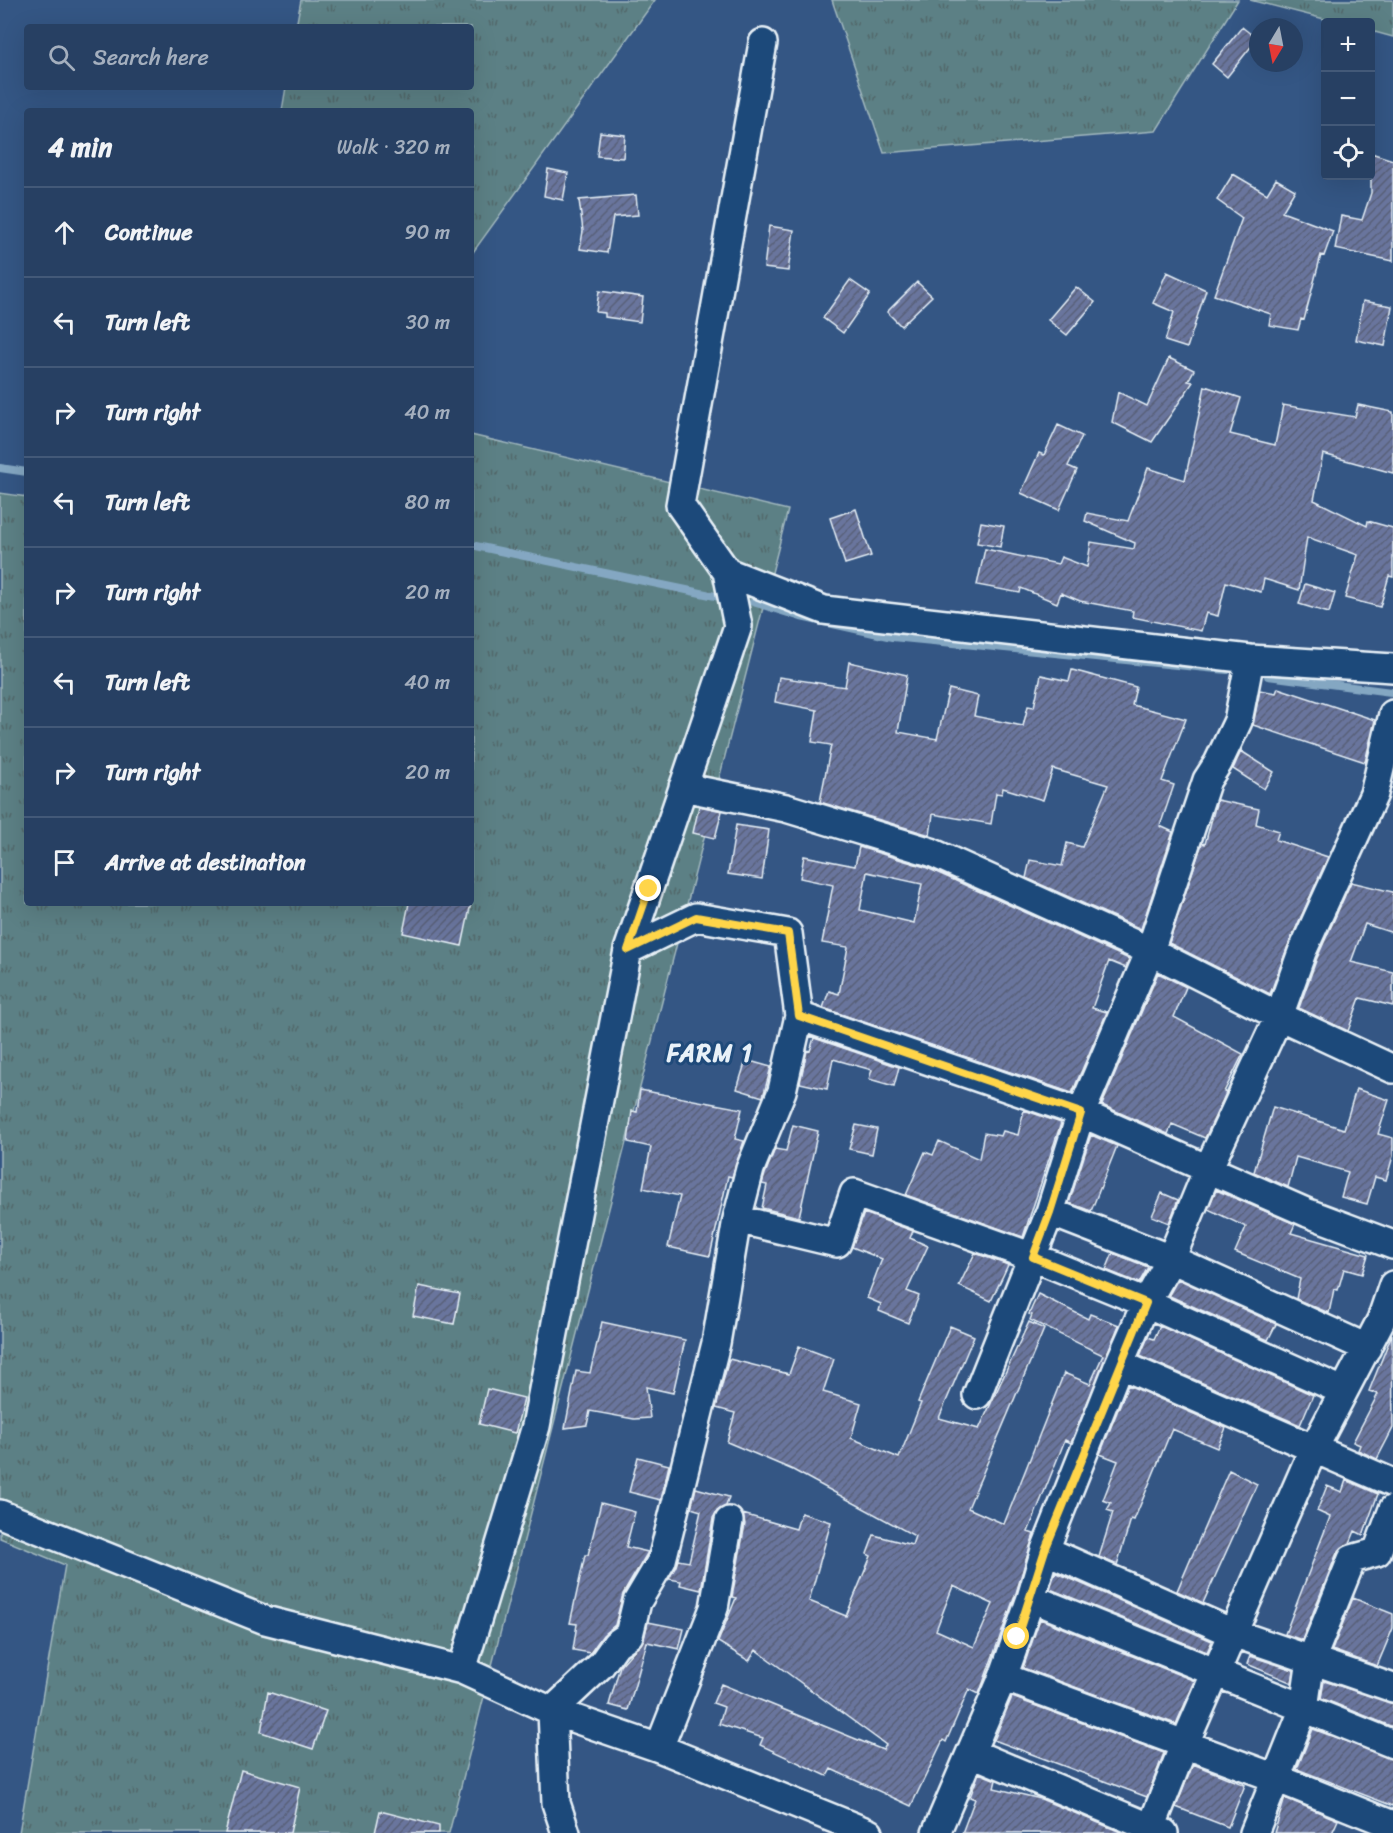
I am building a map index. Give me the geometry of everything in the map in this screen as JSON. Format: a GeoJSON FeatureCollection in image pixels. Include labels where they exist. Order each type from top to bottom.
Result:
{"type":"FeatureCollection","features":[{"type":"Feature","properties":{"kind":"street"},"geometry":{"type":"LineString","coordinates":[[462,1670],[536,1426],[628,950],[738,627],[727,572],[680,505],[764,43]]}},
{"type":"Feature","properties":{"kind":"street"},"geometry":{"type":"LineString","coordinates":[[727,572],[824,610],[1250,659],[1393,668]]}},
{"type":"Feature","properties":{"kind":"street"},"geometry":{"type":"LineString","coordinates":[[977,1395],[1050,1212],[1081,1113],[1150,951],[1207,780],[1218,763],[1238,721],[1250,659]]}},
{"type":"Feature","properties":{"kind":"street"},"geometry":{"type":"LineString","coordinates":[[936,1833],[1003,1677],[1045,1550],[1119,1364],[1146,1303],[1171,1259],[1208,1169],[1279,1016],[1302,952],[1383,797],[1393,714]]}},
{"type":"Feature","properties":{"kind":"street"},"geometry":{"type":"LineString","coordinates":[[683,787],[786,808],[931,852],[1150,951],[1279,1016],[1393,1069]]}},
{"type":"Feature","properties":{"kind":"street"},"geometry":{"type":"LineString","coordinates":[[566,1833],[556,1803],[552,1711],[601,1665],[616,1644],[629,1635],[637,1602],[662,1560],[716,1343],[737,1219],[750,1170],[782,1091],[799,1016],[788,933],[696,917],[628,950]]}},
{"type":"Feature","properties":{"kind":"street"},"geometry":{"type":"LineString","coordinates":[[799,1016],[1081,1113],[1308,1213],[1393,1245]]}},
{"type":"Feature","properties":{"kind":"street"},"geometry":{"type":"LineString","coordinates":[[737,1219],[837,1243],[854,1193],[1033,1257],[1146,1303],[1342,1390]]}},
{"type":"Feature","properties":{"kind":"street"},"geometry":{"type":"LineString","coordinates":[[1050,1212],[1171,1259],[1367,1348]]}},
{"type":"Feature","properties":{"kind":"street"},"geometry":{"type":"LineString","coordinates":[[972,1753],[1155,1831],[1185,1743],[1313,1450],[1342,1390],[1367,1348],[1387,1322],[1393,1285]]}},
{"type":"Feature","properties":{"kind":"street"},"geometry":{"type":"LineString","coordinates":[[1119,1364],[1393,1483]]}},
{"type":"Feature","properties":{"kind":"street"},"geometry":{"type":"LineString","coordinates":[[1254,1833],[1304,1708],[1311,1660],[1352,1559],[1385,1549],[1393,1509]]}},
{"type":"Feature","properties":{"kind":"street"},"geometry":{"type":"LineString","coordinates":[[0,1514],[265,1620],[462,1670],[552,1711],[659,1748],[869,1833]]}},
{"type":"Feature","properties":{"kind":"street"},"geometry":{"type":"LineString","coordinates":[[659,1748],[714,1608],[729,1521]]}},
{"type":"Feature","properties":{"kind":"street"},"geometry":{"type":"LineString","coordinates":[[1045,1550],[1233,1633],[1393,1688]]}},
{"type":"Feature","properties":{"kind":"street"},"geometry":{"type":"LineString","coordinates":[[1031,1598],[1393,1744]]}},
{"type":"Feature","properties":{"kind":"street"},"geometry":{"type":"LineString","coordinates":[[1003,1677],[1185,1743],[1393,1825]]}},
{"type":"Feature","properties":{"kind":"green space"},"geometry":{"type":"Polygon","coordinates":[[[301,0],[655,0],[474,251],[474,108],[282,108],[286,90],[474,90],[474,24],[297,24],[301,0]]]}},
{"type":"Feature","properties":{"kind":"green space"},"geometry":{"type":"Polygon","coordinates":[[[832,0],[1238,0],[1156,131],[884,153],[832,0]]]}},
{"type":"Feature","properties":{"kind":"green space"},"geometry":{"type":"Polygon","coordinates":[[[1250,0],[1393,0],[1393,37],[1375,32],[1375,18],[1321,18],[1250,0]]]}},
{"type":"Feature","properties":{"kind":"green space"},"geometry":{"type":"Polygon","coordinates":[[[474,436],[788,510],[449,1833],[19,1833],[65,1565],[0,1538],[0,493],[24,497],[24,906],[474,906],[474,436]]]}},
{"type":"Feature","properties":{"kind":"building"},"geometry":{"type":"Polygon","coordinates":[[[1242,27],[1249,33],[1249,49],[1227,77],[1212,64],[1242,27]]]}},
{"type":"Feature","properties":{"kind":"building"},"geometry":{"type":"Polygon","coordinates":[[[600,132],[625,135],[623,158],[597,156],[600,132]]]}},
{"type":"Feature","properties":{"kind":"building"},"geometry":{"type":"Polygon","coordinates":[[[1375,154],[1393,160],[1393,261],[1335,249],[1341,216],[1362,220],[1371,193],[1371,180],[1375,180],[1375,154]]]}},
{"type":"Feature","properties":{"kind":"building"},"geometry":{"type":"Polygon","coordinates":[[[548,169],[568,173],[563,200],[544,196],[548,169]]]}},
{"type":"Feature","properties":{"kind":"building"},"geometry":{"type":"Polygon","coordinates":[[[1233,174],[1267,194],[1276,179],[1295,190],[1282,212],[1333,231],[1324,256],[1321,255],[1304,320],[1301,319],[1298,330],[1269,325],[1271,314],[1214,295],[1242,218],[1217,200],[1233,174]]]}},
{"type":"Feature","properties":{"kind":"building"},"geometry":{"type":"Polygon","coordinates":[[[636,195],[638,215],[613,217],[607,253],[580,249],[583,231],[579,200],[636,195]]]}},
{"type":"Feature","properties":{"kind":"building"},"geometry":{"type":"Polygon","coordinates":[[[769,226],[794,230],[788,271],[764,268],[769,226]]]}},
{"type":"Feature","properties":{"kind":"building"},"geometry":{"type":"Polygon","coordinates":[[[1167,272],[1206,290],[1187,348],[1165,341],[1174,312],[1153,303],[1167,272]]]}},
{"type":"Feature","properties":{"kind":"building"},"geometry":{"type":"Polygon","coordinates":[[[850,280],[870,294],[843,333],[823,318],[850,280]]]}},
{"type":"Feature","properties":{"kind":"building"},"geometry":{"type":"Polygon","coordinates":[[[917,282],[932,296],[901,326],[887,312],[917,282]]]}},
{"type":"Feature","properties":{"kind":"building"},"geometry":{"type":"Polygon","coordinates":[[[1076,287],[1095,302],[1067,335],[1048,320],[1076,287]]]}},
{"type":"Feature","properties":{"kind":"building"},"geometry":{"type":"Polygon","coordinates":[[[599,291],[643,297],[640,322],[605,317],[605,313],[596,312],[599,291]]]}},
{"type":"Feature","properties":{"kind":"building"},"geometry":{"type":"Polygon","coordinates":[[[1363,301],[1392,306],[1385,346],[1356,340],[1363,301]]]}},
{"type":"Feature","properties":{"kind":"building"},"geometry":{"type":"Polygon","coordinates":[[[1169,358],[1194,370],[1188,381],[1193,382],[1152,442],[1112,422],[1118,392],[1147,406],[1169,358]]]}},
{"type":"Feature","properties":{"kind":"building"},"geometry":{"type":"Polygon","coordinates":[[[1205,386],[1241,398],[1230,434],[1275,445],[1283,405],[1355,417],[1358,405],[1393,412],[1393,473],[1323,454],[1314,500],[1367,526],[1368,521],[1393,528],[1393,577],[1389,576],[1380,607],[1345,598],[1358,555],[1307,537],[1299,590],[1264,579],[1261,592],[1226,582],[1218,616],[1206,613],[1201,631],[1132,617],[1133,611],[1080,601],[1061,593],[1057,603],[1021,588],[1020,593],[977,585],[985,549],[1058,564],[1061,557],[1087,567],[1091,542],[1134,549],[1135,543],[1085,521],[1087,513],[1128,521],[1148,468],[1185,480],[1205,386]]]}},
{"type":"Feature","properties":{"kind":"building"},"geometry":{"type":"Polygon","coordinates":[[[1058,425],[1082,436],[1068,466],[1077,470],[1059,510],[1021,493],[1039,453],[1044,455],[1058,425]]]}},
{"type":"Feature","properties":{"kind":"building"},"geometry":{"type":"Polygon","coordinates":[[[856,509],[871,556],[845,564],[830,518],[856,509]]]}},
{"type":"Feature","properties":{"kind":"building"},"geometry":{"type":"Polygon","coordinates":[[[981,522],[1004,526],[1000,547],[977,543],[981,522]]]}},
{"type":"Feature","properties":{"kind":"building"},"geometry":{"type":"Polygon","coordinates":[[[1305,584],[1335,593],[1329,613],[1299,604],[1305,584]]]}},
{"type":"Feature","properties":{"kind":"building"},"geometry":{"type":"Polygon","coordinates":[[[849,662],[907,675],[898,732],[937,739],[949,689],[978,696],[974,716],[1023,726],[1028,706],[1034,707],[1041,675],[1069,681],[1072,670],[1136,687],[1132,705],[1186,719],[1162,781],[1174,785],[1160,826],[1173,832],[1141,929],[1026,878],[1030,860],[1062,866],[1067,843],[1082,847],[1108,785],[1053,769],[1043,800],[1003,788],[1002,794],[996,793],[991,824],[933,814],[930,835],[820,802],[831,745],[812,742],[817,710],[775,702],[779,677],[845,687],[849,662]]]}},
{"type":"Feature","properties":{"kind":"building"},"geometry":{"type":"Polygon","coordinates":[[[1278,688],[1375,720],[1365,762],[1253,725],[1260,690],[1276,693],[1278,688]]]}},
{"type":"Feature","properties":{"kind":"building"},"geometry":{"type":"Polygon","coordinates":[[[1241,751],[1274,772],[1264,789],[1233,769],[1241,751]]]}},
{"type":"Feature","properties":{"kind":"building"},"geometry":{"type":"Polygon","coordinates":[[[1217,800],[1259,809],[1256,824],[1279,831],[1276,840],[1328,857],[1288,946],[1270,994],[1169,943],[1202,843],[1205,844],[1217,800]]]}},
{"type":"Feature","properties":{"kind":"building"},"geometry":{"type":"Polygon","coordinates":[[[699,806],[722,811],[715,838],[693,833],[699,806]]]}},
{"type":"Feature","properties":{"kind":"building"},"geometry":{"type":"Polygon","coordinates":[[[736,825],[769,830],[762,879],[728,874],[736,825]]]}},
{"type":"Feature","properties":{"kind":"building"},"geometry":{"type":"Polygon","coordinates":[[[859,847],[925,867],[1129,959],[1126,968],[1109,961],[1092,1008],[1107,1012],[1072,1093],[823,1008],[829,991],[839,994],[848,947],[822,943],[833,885],[800,878],[804,856],[855,866],[859,847]],[[867,872],[860,910],[914,923],[922,884],[867,872]]]}},
{"type":"Feature","properties":{"kind":"building"},"geometry":{"type":"Polygon","coordinates":[[[1351,882],[1393,892],[1393,933],[1365,924],[1351,962],[1393,972],[1393,1006],[1360,998],[1348,1031],[1299,1008],[1317,958],[1351,882]]]}},
{"type":"Feature","properties":{"kind":"building"},"geometry":{"type":"Polygon","coordinates":[[[408,906],[470,906],[462,946],[403,933],[408,906]]]}},
{"type":"Feature","properties":{"kind":"building"},"geometry":{"type":"Polygon","coordinates":[[[1158,973],[1186,987],[1174,1017],[1243,1054],[1205,1138],[1172,1124],[1168,1134],[1102,1105],[1158,973]]]}},
{"type":"Feature","properties":{"kind":"building"},"geometry":{"type":"Polygon","coordinates":[[[814,1038],[899,1067],[894,1086],[869,1079],[872,1070],[833,1059],[827,1089],[800,1083],[807,1050],[810,1051],[814,1038]]]}},
{"type":"Feature","properties":{"kind":"building"},"geometry":{"type":"Polygon","coordinates":[[[746,1060],[771,1067],[763,1097],[737,1089],[746,1060]]]}},
{"type":"Feature","properties":{"kind":"building"},"geometry":{"type":"Polygon","coordinates":[[[1356,1089],[1389,1100],[1378,1134],[1393,1138],[1393,1156],[1386,1180],[1375,1177],[1367,1204],[1341,1197],[1348,1172],[1296,1157],[1288,1187],[1254,1172],[1273,1107],[1344,1129],[1356,1089]]]}},
{"type":"Feature","properties":{"kind":"building"},"geometry":{"type":"Polygon","coordinates":[[[640,1090],[742,1109],[735,1139],[744,1141],[732,1177],[728,1176],[710,1256],[668,1247],[680,1196],[643,1188],[651,1147],[628,1142],[632,1111],[637,1112],[640,1090]]]}},
{"type":"Feature","properties":{"kind":"building"},"geometry":{"type":"Polygon","coordinates":[[[1024,1110],[1061,1123],[1023,1237],[906,1195],[925,1152],[933,1155],[939,1141],[979,1159],[984,1133],[1001,1136],[1003,1131],[1018,1135],[1024,1110]]]}},
{"type":"Feature","properties":{"kind":"building"},"geometry":{"type":"Polygon","coordinates":[[[793,1125],[818,1131],[799,1217],[762,1208],[767,1185],[762,1184],[765,1174],[775,1149],[786,1151],[793,1125]]]}},
{"type":"Feature","properties":{"kind":"building"},"geometry":{"type":"Polygon","coordinates":[[[856,1125],[877,1129],[872,1154],[849,1149],[856,1125]]]}},
{"type":"Feature","properties":{"kind":"building"},"geometry":{"type":"Polygon","coordinates":[[[1091,1135],[1117,1146],[1091,1211],[1069,1203],[1091,1135]]]}},
{"type":"Feature","properties":{"kind":"building"},"geometry":{"type":"Polygon","coordinates":[[[1216,1190],[1295,1224],[1291,1233],[1368,1255],[1362,1274],[1344,1269],[1338,1290],[1334,1289],[1329,1313],[1296,1299],[1300,1279],[1235,1252],[1246,1227],[1208,1209],[1216,1190]]]}},
{"type":"Feature","properties":{"kind":"building"},"geometry":{"type":"Polygon","coordinates":[[[1162,1193],[1178,1200],[1169,1223],[1152,1216],[1162,1193]]]}},
{"type":"Feature","properties":{"kind":"building"},"geometry":{"type":"Polygon","coordinates":[[[864,1213],[913,1231],[910,1238],[928,1246],[907,1291],[919,1296],[908,1323],[879,1311],[881,1304],[867,1298],[882,1259],[852,1247],[864,1213]]]}},
{"type":"Feature","properties":{"kind":"building"},"geometry":{"type":"Polygon","coordinates":[[[975,1253],[1008,1265],[991,1301],[959,1286],[975,1253]]]}},
{"type":"Feature","properties":{"kind":"building"},"geometry":{"type":"Polygon","coordinates":[[[1113,1253],[1148,1267],[1139,1283],[1106,1270],[1113,1253]]]}},
{"type":"Feature","properties":{"kind":"building"},"geometry":{"type":"Polygon","coordinates":[[[1178,1279],[1276,1324],[1268,1340],[1169,1295],[1178,1279]]]}},
{"type":"Feature","properties":{"kind":"building"},"geometry":{"type":"Polygon","coordinates":[[[419,1286],[460,1294],[454,1324],[413,1316],[419,1286]]]}},
{"type":"Feature","properties":{"kind":"building"},"geometry":{"type":"Polygon","coordinates":[[[1038,1294],[1088,1319],[1090,1314],[1119,1325],[1071,1443],[1065,1440],[1028,1532],[1034,1534],[1016,1593],[979,1694],[969,1689],[946,1742],[943,1740],[911,1806],[831,1769],[827,1776],[760,1745],[763,1738],[719,1724],[724,1707],[713,1703],[721,1684],[883,1750],[886,1745],[756,1650],[749,1661],[718,1642],[736,1598],[732,1597],[745,1524],[743,1514],[796,1529],[801,1513],[831,1522],[809,1601],[846,1616],[871,1556],[867,1554],[874,1535],[912,1545],[915,1536],[793,1470],[727,1442],[735,1413],[716,1408],[729,1359],[789,1374],[799,1346],[834,1359],[823,1392],[861,1403],[851,1438],[899,1458],[921,1403],[918,1402],[950,1326],[974,1336],[939,1418],[979,1429],[1029,1322],[1044,1329],[968,1508],[1004,1524],[1064,1373],[1090,1384],[1103,1355],[1030,1320],[1032,1315],[1029,1314],[1038,1294]],[[953,1586],[936,1630],[974,1647],[993,1604],[953,1586]]]}},
{"type":"Feature","properties":{"kind":"building"},"geometry":{"type":"Polygon","coordinates":[[[602,1322],[685,1340],[673,1393],[646,1387],[650,1418],[634,1419],[590,1411],[587,1425],[565,1428],[576,1371],[590,1373],[602,1322]]]}},
{"type":"Feature","properties":{"kind":"building"},"geometry":{"type":"Polygon","coordinates":[[[1160,1326],[1313,1395],[1300,1425],[1140,1356],[1148,1337],[1154,1339],[1160,1326]]]}},
{"type":"Feature","properties":{"kind":"building"},"geometry":{"type":"Polygon","coordinates":[[[1392,1334],[1393,1428],[1377,1459],[1358,1450],[1360,1445],[1353,1442],[1378,1394],[1369,1391],[1392,1334]]]}},
{"type":"Feature","properties":{"kind":"building"},"geometry":{"type":"Polygon","coordinates":[[[1128,1385],[1226,1428],[1217,1448],[1172,1429],[1134,1520],[1131,1519],[1117,1565],[1099,1557],[1113,1512],[1107,1510],[1111,1503],[1103,1500],[1118,1461],[1100,1454],[1128,1385]]]}},
{"type":"Feature","properties":{"kind":"building"},"geometry":{"type":"Polygon","coordinates":[[[487,1389],[524,1398],[515,1433],[479,1424],[487,1389]]]}},
{"type":"Feature","properties":{"kind":"building"},"geometry":{"type":"Polygon","coordinates":[[[638,1457],[669,1465],[661,1500],[629,1492],[638,1457]]]}},
{"type":"Feature","properties":{"kind":"building"},"geometry":{"type":"Polygon","coordinates":[[[1229,1470],[1257,1484],[1203,1603],[1177,1591],[1229,1470]]]}},
{"type":"Feature","properties":{"kind":"building"},"geometry":{"type":"Polygon","coordinates":[[[1346,1480],[1378,1494],[1363,1535],[1355,1531],[1350,1543],[1337,1553],[1302,1640],[1285,1634],[1330,1517],[1317,1511],[1327,1486],[1342,1492],[1346,1480]]]}},
{"type":"Feature","properties":{"kind":"building"},"geometry":{"type":"Polygon","coordinates":[[[696,1488],[729,1497],[726,1506],[717,1511],[713,1518],[701,1590],[680,1585],[681,1581],[669,1579],[678,1560],[689,1562],[701,1511],[691,1508],[696,1488]]]}},
{"type":"Feature","properties":{"kind":"building"},"geometry":{"type":"Polygon","coordinates":[[[601,1503],[635,1512],[626,1547],[648,1552],[623,1594],[615,1625],[603,1635],[590,1653],[573,1650],[577,1624],[570,1623],[585,1555],[588,1555],[601,1503]]]}},
{"type":"Feature","properties":{"kind":"building"},"geometry":{"type":"Polygon","coordinates":[[[1055,1572],[1212,1641],[1207,1652],[1050,1589],[1055,1572]]]}},
{"type":"Feature","properties":{"kind":"building"},"geometry":{"type":"Polygon","coordinates":[[[1353,1598],[1393,1614],[1393,1628],[1377,1666],[1332,1650],[1353,1598]]]}},
{"type":"Feature","properties":{"kind":"building"},"geometry":{"type":"Polygon","coordinates":[[[1040,1619],[1195,1681],[1176,1724],[1023,1668],[1040,1619]]]}},
{"type":"Feature","properties":{"kind":"building"},"geometry":{"type":"Polygon","coordinates":[[[648,1622],[684,1629],[679,1649],[647,1642],[628,1710],[609,1705],[620,1666],[644,1639],[648,1622]]]}},
{"type":"Feature","properties":{"kind":"building"},"geometry":{"type":"Polygon","coordinates":[[[1250,1656],[1294,1670],[1292,1683],[1247,1664],[1250,1656]]]}},
{"type":"Feature","properties":{"kind":"building"},"geometry":{"type":"Polygon","coordinates":[[[1324,1681],[1393,1703],[1393,1727],[1321,1698],[1324,1681]]]}},
{"type":"Feature","properties":{"kind":"building"},"geometry":{"type":"Polygon","coordinates":[[[268,1692],[326,1711],[313,1749],[261,1732],[268,1692]]]}},
{"type":"Feature","properties":{"kind":"building"},"geometry":{"type":"Polygon","coordinates":[[[1012,1697],[1164,1753],[1147,1797],[994,1740],[1012,1697]]]}},
{"type":"Feature","properties":{"kind":"building"},"geometry":{"type":"Polygon","coordinates":[[[1313,1729],[1393,1759],[1393,1806],[1297,1769],[1313,1729]]]}},
{"type":"Feature","properties":{"kind":"building"},"geometry":{"type":"Polygon","coordinates":[[[1193,1764],[1245,1785],[1228,1827],[1176,1807],[1193,1764]]]}},
{"type":"Feature","properties":{"kind":"building"},"geometry":{"type":"Polygon","coordinates":[[[241,1770],[300,1787],[290,1833],[225,1833],[241,1770]]]}},
{"type":"Feature","properties":{"kind":"building"},"geometry":{"type":"Polygon","coordinates":[[[979,1773],[996,1780],[994,1788],[1041,1799],[1123,1833],[962,1833],[975,1799],[970,1797],[979,1773]]]}},
{"type":"Feature","properties":{"kind":"building"},"geometry":{"type":"Polygon","coordinates":[[[1285,1798],[1338,1820],[1332,1833],[1274,1833],[1285,1798]]]}},
{"type":"Feature","properties":{"kind":"building"},"geometry":{"type":"Polygon","coordinates":[[[380,1811],[439,1826],[439,1833],[375,1833],[380,1811]]]}},
{"type":"Feature","properties":{"kind":"waterway"},"geometry":{"type":"LineString","coordinates":[[0,468],[24,472]]}},
{"type":"Feature","properties":{"kind":"waterway"},"geometry":{"type":"LineString","coordinates":[[474,546],[720,597]]}},
{"type":"Feature","properties":{"kind":"waterway"},"geometry":{"type":"LineString","coordinates":[[753,602],[801,617],[892,637],[1227,670]]}},
{"type":"Feature","properties":{"kind":"waterway"},"geometry":{"type":"LineString","coordinates":[[1268,676],[1391,692]]}},
{"type":"Feature","properties":{"kind":"district","name":"FARM 1"},"geometry":{"type":"Point","coordinates":[710,1053]}},
{"type":"Feature","properties":{"kind":"route"},"geometry":{"type":"LineString","coordinates":[[649,889],[628,950],[696,917],[788,933],[799,1016],[1081,1113],[1060,1174],[1050,1212],[1033,1257],[1146,1303],[1119,1364],[1045,1550],[1017,1637]]}}]}
